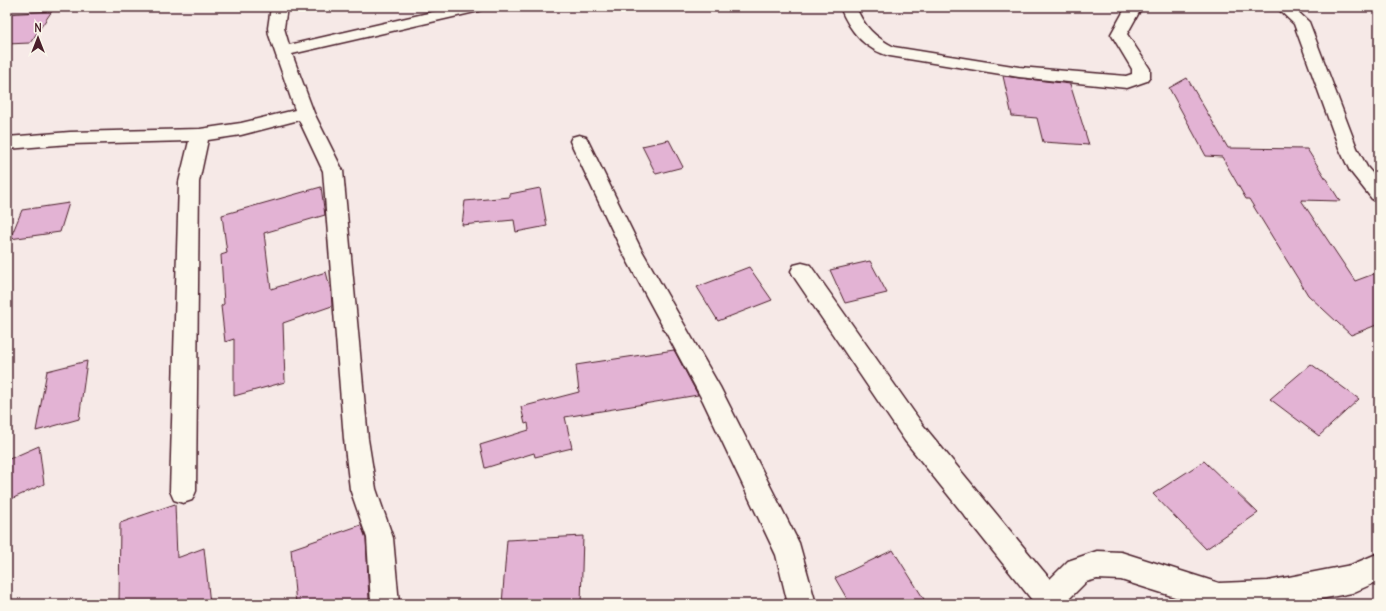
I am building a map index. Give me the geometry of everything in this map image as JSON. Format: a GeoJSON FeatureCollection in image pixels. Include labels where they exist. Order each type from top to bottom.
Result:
{"type":"FeatureCollection","features":[{"type":"Feature","properties":{"kind":"street"},"geometry":{"type":"LineString","coordinates":[[279,7],[276,28],[305,114],[333,171],[356,439],[363,490],[380,538],[386,604]]}},
{"type":"Feature","properties":{"kind":"street"},"geometry":{"type":"LineString","coordinates":[[284,51],[475,7]]}},
{"type":"Feature","properties":{"kind":"street"},"geometry":{"type":"LineString","coordinates":[[848,7],[853,22],[872,42],[890,51],[1019,72],[1127,82],[1141,77],[1142,73],[1119,34],[1122,25],[1132,16],[1134,7]]}},
{"type":"Feature","properties":{"kind":"street"},"geometry":{"type":"LineString","coordinates":[[1287,8],[1301,22],[1348,148],[1360,171],[1379,194]]}},
{"type":"Feature","properties":{"kind":"street"},"geometry":{"type":"LineString","coordinates":[[7,143],[70,138],[200,135],[241,129],[305,114]]}},
{"type":"Feature","properties":{"kind":"street"},"geometry":{"type":"LineString","coordinates":[[183,491],[190,182],[200,135]]}},
{"type":"Feature","properties":{"kind":"street"},"geometry":{"type":"LineString","coordinates":[[579,141],[632,251],[712,394],[789,553],[802,604]]}},
{"type":"Feature","properties":{"kind":"street"},"geometry":{"type":"LineString","coordinates":[[802,271],[914,433],[1046,601],[1078,571],[1097,565],[1121,566],[1219,597],[1268,595],[1352,579],[1379,567]]}},
{"type":"Feature","properties":{"kind":"building"},"geometry":{"type":"Polygon","coordinates":[[[52,11],[30,43],[7,44],[7,14],[52,11]]]}},
{"type":"Feature","properties":{"kind":"building"},"geometry":{"type":"Polygon","coordinates":[[[1003,76],[1070,84],[1089,145],[1043,142],[1037,118],[1012,116],[1003,76]]]}},
{"type":"Feature","properties":{"kind":"building"},"geometry":{"type":"Polygon","coordinates":[[[1187,78],[1228,148],[1307,149],[1340,201],[1301,200],[1355,281],[1379,272],[1379,324],[1351,335],[1308,295],[1249,199],[1246,199],[1222,157],[1206,156],[1169,88],[1187,78]]]}},
{"type":"Feature","properties":{"kind":"building"},"geometry":{"type":"Polygon","coordinates":[[[669,140],[683,167],[656,174],[642,146],[669,140]]]}},
{"type":"Feature","properties":{"kind":"building"},"geometry":{"type":"Polygon","coordinates":[[[321,187],[325,215],[264,233],[271,289],[326,272],[331,291],[332,306],[283,323],[285,382],[234,396],[234,339],[225,342],[221,306],[224,304],[221,255],[227,253],[222,215],[321,187]]]}},
{"type":"Feature","properties":{"kind":"building"},"geometry":{"type":"Polygon","coordinates":[[[540,188],[547,226],[516,232],[514,220],[462,225],[465,201],[510,197],[510,194],[540,188]]]}},
{"type":"Feature","properties":{"kind":"building"},"geometry":{"type":"Polygon","coordinates":[[[69,203],[60,232],[10,239],[22,210],[69,203]]]}},
{"type":"Feature","properties":{"kind":"building"},"geometry":{"type":"Polygon","coordinates":[[[870,261],[887,293],[845,303],[830,270],[870,261]]]}},
{"type":"Feature","properties":{"kind":"building"},"geometry":{"type":"Polygon","coordinates":[[[749,267],[772,300],[718,321],[697,287],[749,267]]]}},
{"type":"Feature","properties":{"kind":"building"},"geometry":{"type":"Polygon","coordinates":[[[674,350],[698,395],[565,417],[572,448],[535,457],[534,453],[485,468],[480,445],[529,430],[528,423],[525,424],[521,407],[579,392],[576,365],[674,350]]]}},
{"type":"Feature","properties":{"kind":"building"},"geometry":{"type":"Polygon","coordinates":[[[87,361],[79,419],[36,431],[47,371],[87,361]]]}},
{"type":"Feature","properties":{"kind":"building"},"geometry":{"type":"Polygon","coordinates":[[[1311,364],[1359,399],[1319,436],[1270,399],[1311,364]]]}},
{"type":"Feature","properties":{"kind":"building"},"geometry":{"type":"Polygon","coordinates":[[[39,446],[44,484],[7,501],[7,460],[39,446]]]}},
{"type":"Feature","properties":{"kind":"building"},"geometry":{"type":"Polygon","coordinates":[[[1204,461],[1258,513],[1206,549],[1153,494],[1204,461]]]}},
{"type":"Feature","properties":{"kind":"building"},"geometry":{"type":"Polygon","coordinates":[[[175,504],[177,558],[204,548],[210,604],[119,604],[120,523],[175,504]]]}},
{"type":"Feature","properties":{"kind":"building"},"geometry":{"type":"Polygon","coordinates":[[[361,525],[366,538],[369,600],[359,604],[296,604],[291,549],[361,525]]]}},
{"type":"Feature","properties":{"kind":"building"},"geometry":{"type":"Polygon","coordinates":[[[583,536],[581,604],[502,604],[507,540],[583,536]]]}},
{"type":"Feature","properties":{"kind":"building"},"geometry":{"type":"Polygon","coordinates":[[[893,550],[927,604],[850,604],[835,578],[893,550]]]}}]}
